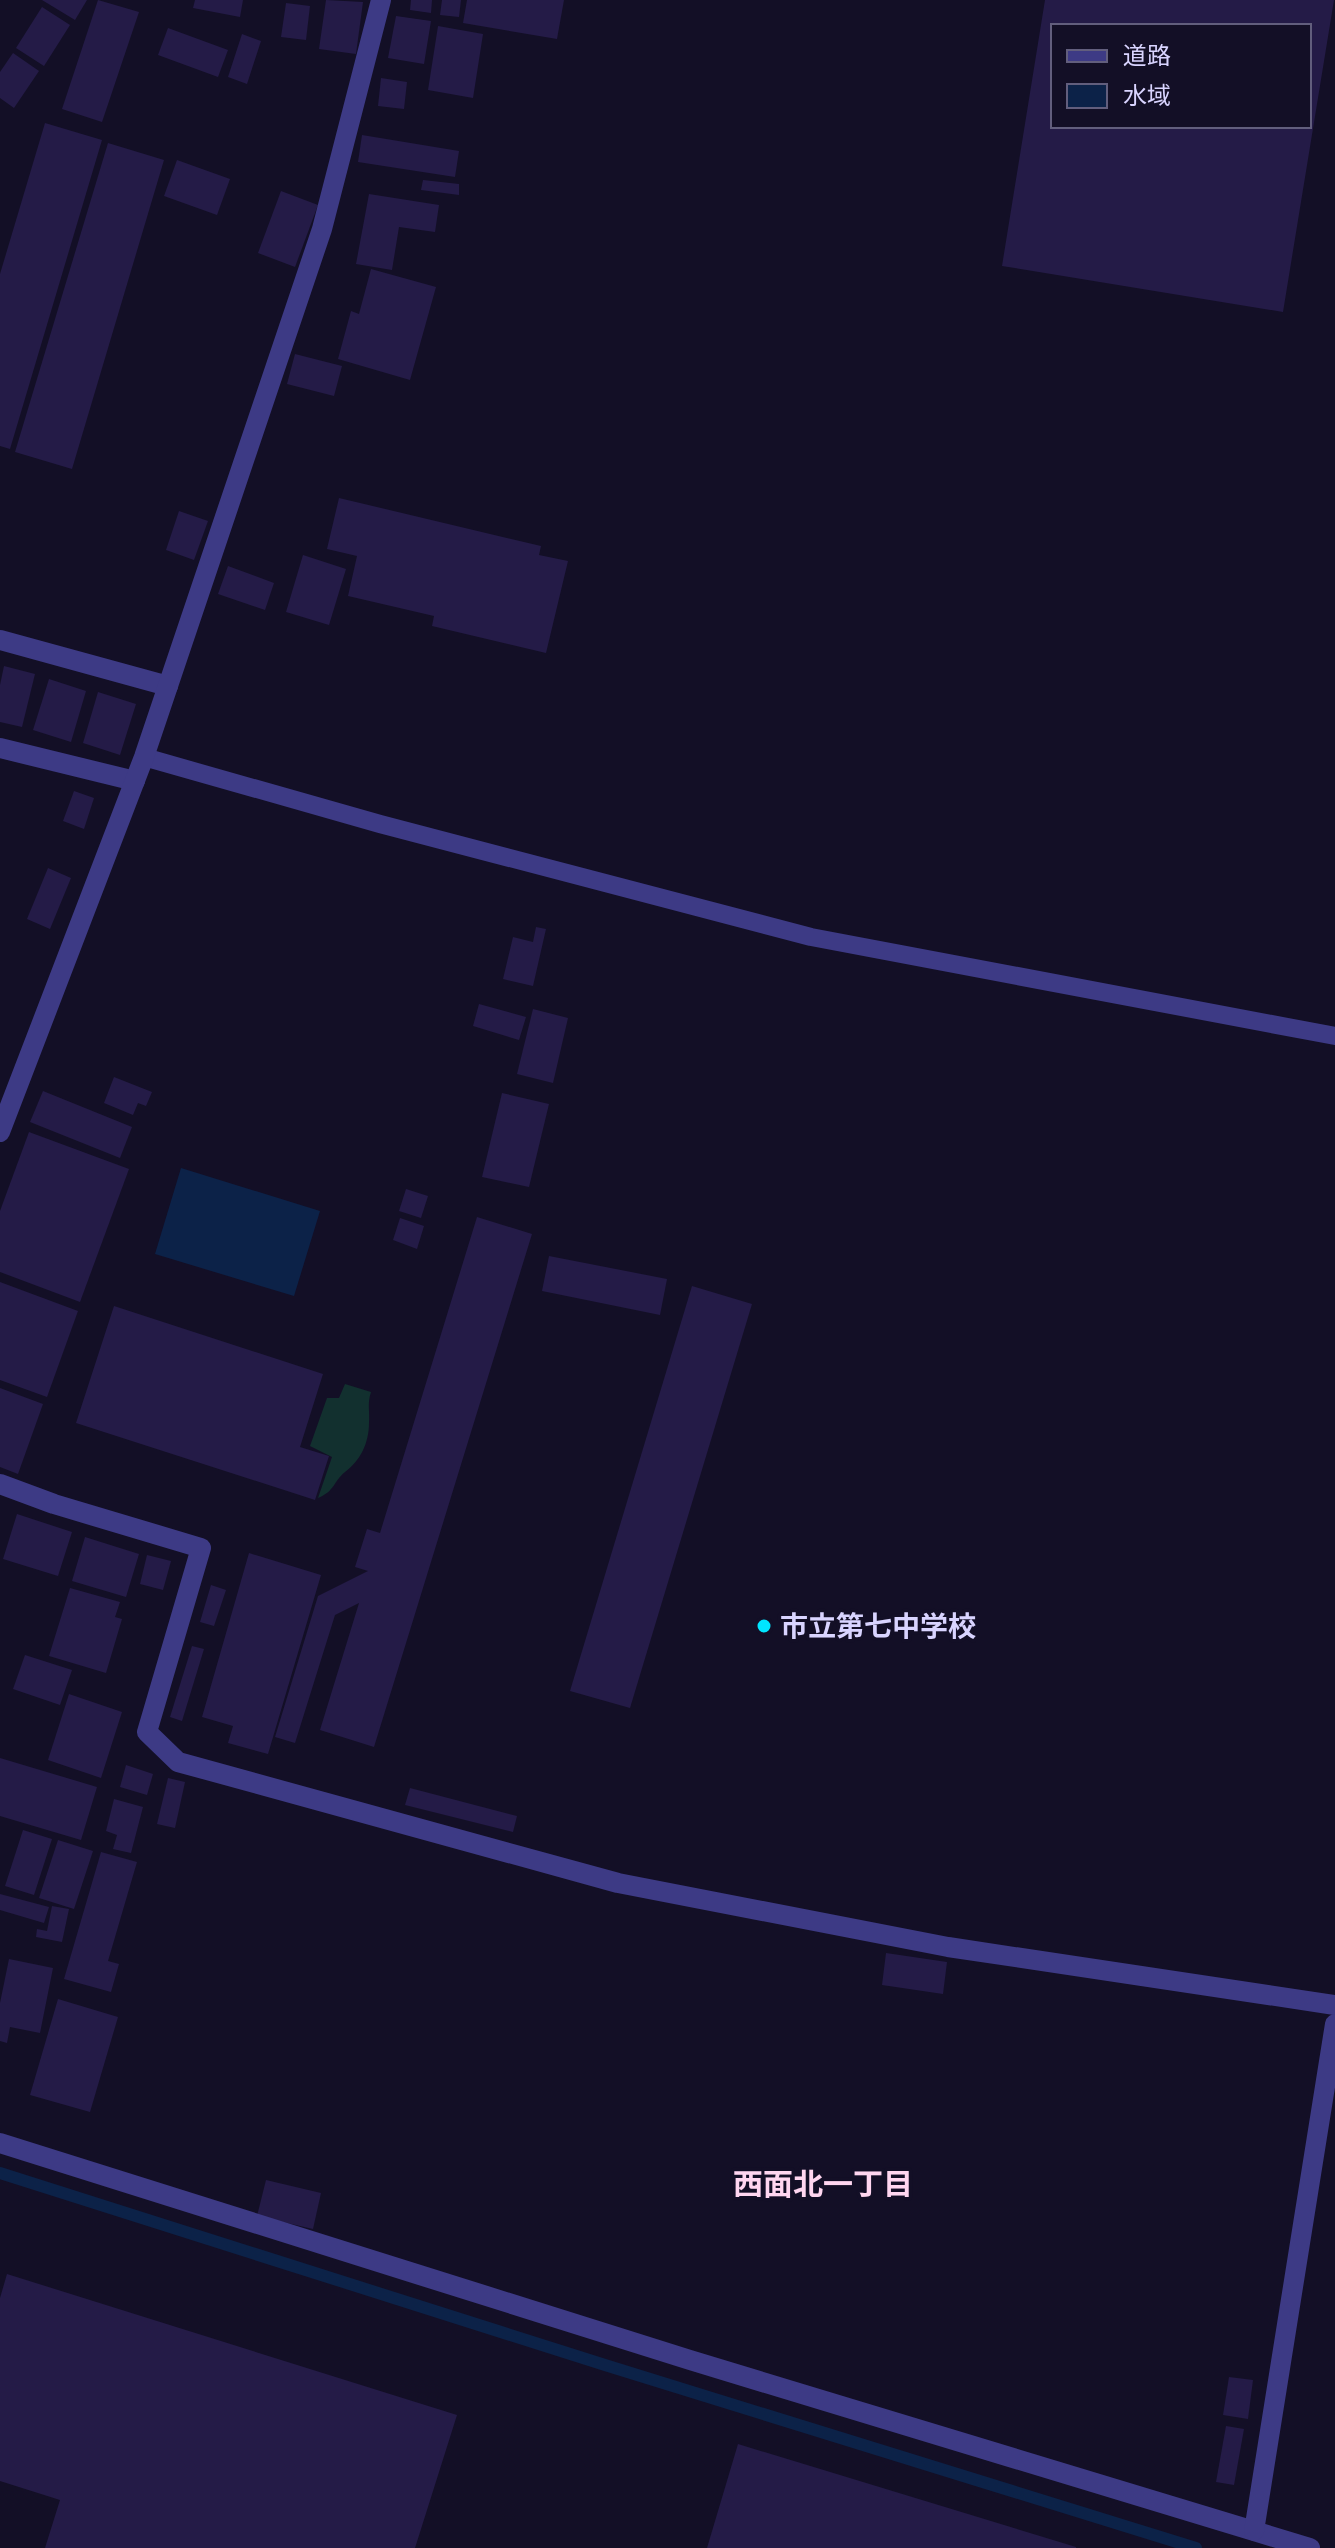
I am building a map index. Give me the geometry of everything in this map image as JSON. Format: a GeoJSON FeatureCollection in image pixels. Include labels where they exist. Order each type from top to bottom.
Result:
{"type":"FeatureCollection","features":[{"type":"Feature","properties":{"kind":"street"},"geometry":{"type":"LineString","coordinates":[[0,1132],[144,757],[322,229],[381,0]]}},
{"type":"Feature","properties":{"kind":"street"},"geometry":{"type":"LineString","coordinates":[[0,640],[168,686]]}},
{"type":"Feature","properties":{"kind":"street"},"geometry":{"type":"LineString","coordinates":[[0,748],[135,781]]}},
{"type":"Feature","properties":{"kind":"street"},"geometry":{"type":"LineString","coordinates":[[0,1484],[54,1504],[201,1548],[147,1732],[178,1762],[618,1883],[922,1942],[1335,2005]]}},
{"type":"Feature","properties":{"kind":"street"},"geometry":{"type":"LineString","coordinates":[[1254,2531],[1335,2024]]}},
{"type":"Feature","properties":{"kind":"street"},"geometry":{"type":"LineString","coordinates":[[0,2143],[690,2360],[1310,2548]]}},
{"type":"Feature","properties":{"kind":"lane"},"geometry":{"type":"LineString","coordinates":[[144,757],[395,828],[811,937],[1335,1036]]}},
{"type":"Feature","properties":{"kind":"green space"},"geometry":{"type":"Polygon","coordinates":[[[345,1384],[371,1392],[367,1438],[355,1463],[328,1492],[318,1498],[332,1457],[310,1446],[327,1398],[339,1398],[345,1384]]]}},
{"type":"Feature","properties":{"kind":"water"},"geometry":{"type":"Polygon","coordinates":[[[181,1168],[320,1211],[294,1296],[155,1254],[181,1168]]]}},
{"type":"Feature","properties":{"kind":"building"},"geometry":{"type":"Polygon","coordinates":[[[42,0],[87,0],[75,20],[42,0]]]}},
{"type":"Feature","properties":{"kind":"building"},"geometry":{"type":"Polygon","coordinates":[[[98,0],[139,12],[102,122],[62,109],[98,0]]]}},
{"type":"Feature","properties":{"kind":"building"},"geometry":{"type":"Polygon","coordinates":[[[195,0],[243,0],[240,17],[193,8],[195,0]]]}},
{"type":"Feature","properties":{"kind":"building"},"geometry":{"type":"Polygon","coordinates":[[[326,0],[363,2],[356,54],[319,49],[326,0]]]}},
{"type":"Feature","properties":{"kind":"building"},"geometry":{"type":"Polygon","coordinates":[[[411,0],[432,0],[431,13],[410,10],[411,0]]]}},
{"type":"Feature","properties":{"kind":"building"},"geometry":{"type":"Polygon","coordinates":[[[442,0],[461,0],[459,17],[440,15],[442,0]]]}},
{"type":"Feature","properties":{"kind":"building"},"geometry":{"type":"Polygon","coordinates":[[[467,0],[564,0],[557,39],[463,23],[467,0]]]}},
{"type":"Feature","properties":{"kind":"building"},"geometry":{"type":"Polygon","coordinates":[[[1045,0],[1334,0],[1283,312],[1002,266],[1045,0]]]}},
{"type":"Feature","properties":{"kind":"building"},"geometry":{"type":"Polygon","coordinates":[[[286,3],[310,6],[306,40],[281,37],[286,3]]]}},
{"type":"Feature","properties":{"kind":"building"},"geometry":{"type":"Polygon","coordinates":[[[42,7],[70,25],[44,66],[16,48],[42,7]]]}},
{"type":"Feature","properties":{"kind":"building"},"geometry":{"type":"Polygon","coordinates":[[[396,16],[431,21],[424,64],[388,58],[396,16]]]}},
{"type":"Feature","properties":{"kind":"building"},"geometry":{"type":"Polygon","coordinates":[[[438,26],[483,34],[473,98],[428,90],[438,26]]]}},
{"type":"Feature","properties":{"kind":"building"},"geometry":{"type":"Polygon","coordinates":[[[168,28],[228,50],[218,77],[158,55],[168,28]]]}},
{"type":"Feature","properties":{"kind":"building"},"geometry":{"type":"Polygon","coordinates":[[[242,34],[261,41],[247,84],[228,77],[242,34]]]}},
{"type":"Feature","properties":{"kind":"building"},"geometry":{"type":"Polygon","coordinates":[[[13,53],[39,71],[14,108],[0,98],[0,72],[13,53]]]}},
{"type":"Feature","properties":{"kind":"building"},"geometry":{"type":"Polygon","coordinates":[[[381,78],[407,82],[404,109],[378,106],[381,78]]]}},
{"type":"Feature","properties":{"kind":"building"},"geometry":{"type":"Polygon","coordinates":[[[45,123],[102,140],[10,449],[0,446],[0,274],[45,123]]]}},
{"type":"Feature","properties":{"kind":"building"},"geometry":{"type":"Polygon","coordinates":[[[362,135],[459,151],[455,177],[358,162],[362,135]]]}},
{"type":"Feature","properties":{"kind":"building"},"geometry":{"type":"Polygon","coordinates":[[[108,143],[164,160],[72,469],[15,452],[108,143]]]}},
{"type":"Feature","properties":{"kind":"building"},"geometry":{"type":"Polygon","coordinates":[[[177,160],[230,179],[217,215],[164,196],[177,160]]]}},
{"type":"Feature","properties":{"kind":"building"},"geometry":{"type":"Polygon","coordinates":[[[423,180],[459,184],[459,195],[421,190],[423,180]]]}},
{"type":"Feature","properties":{"kind":"building"},"geometry":{"type":"Polygon","coordinates":[[[281,191],[318,205],[295,267],[258,253],[281,191]]]}},
{"type":"Feature","properties":{"kind":"building"},"geometry":{"type":"Polygon","coordinates":[[[369,194],[439,205],[435,232],[399,227],[392,270],[356,264],[369,194]]]}},
{"type":"Feature","properties":{"kind":"building"},"geometry":{"type":"Polygon","coordinates":[[[371,269],[436,287],[410,380],[338,359],[351,311],[359,314],[371,269]]]}},
{"type":"Feature","properties":{"kind":"building"},"geometry":{"type":"Polygon","coordinates":[[[295,354],[342,366],[334,396],[287,384],[295,354]]]}},
{"type":"Feature","properties":{"kind":"building"},"geometry":{"type":"Polygon","coordinates":[[[339,498],[541,546],[539,555],[568,561],[546,653],[432,626],[434,616],[348,596],[357,556],[327,549],[339,498]]]}},
{"type":"Feature","properties":{"kind":"building"},"geometry":{"type":"Polygon","coordinates":[[[179,511],[208,521],[194,560],[166,550],[179,511]]]}},
{"type":"Feature","properties":{"kind":"building"},"geometry":{"type":"Polygon","coordinates":[[[303,555],[346,569],[329,625],[286,612],[303,555]]]}},
{"type":"Feature","properties":{"kind":"building"},"geometry":{"type":"Polygon","coordinates":[[[228,566],[274,583],[265,610],[218,594],[228,566]]]}},
{"type":"Feature","properties":{"kind":"building"},"geometry":{"type":"Polygon","coordinates":[[[4,666],[35,674],[22,727],[0,722],[0,685],[4,666]]]}},
{"type":"Feature","properties":{"kind":"building"},"geometry":{"type":"Polygon","coordinates":[[[49,679],[86,691],[71,742],[33,730],[49,679]]]}},
{"type":"Feature","properties":{"kind":"building"},"geometry":{"type":"Polygon","coordinates":[[[98,692],[136,704],[120,755],[83,743],[98,692]]]}},
{"type":"Feature","properties":{"kind":"building"},"geometry":{"type":"Polygon","coordinates":[[[74,791],[94,798],[84,829],[63,821],[74,791]]]}},
{"type":"Feature","properties":{"kind":"building"},"geometry":{"type":"Polygon","coordinates":[[[48,868],[71,878],[50,929],[27,919],[48,868]]]}},
{"type":"Feature","properties":{"kind":"building"},"geometry":{"type":"Polygon","coordinates":[[[536,927],[546,929],[533,986],[503,979],[513,937],[533,942],[536,927]]]}},
{"type":"Feature","properties":{"kind":"building"},"geometry":{"type":"Polygon","coordinates":[[[479,1004],[526,1017],[519,1040],[473,1026],[479,1004]]]}},
{"type":"Feature","properties":{"kind":"building"},"geometry":{"type":"Polygon","coordinates":[[[533,1009],[568,1018],[553,1083],[517,1074],[533,1009]]]}},
{"type":"Feature","properties":{"kind":"building"},"geometry":{"type":"Polygon","coordinates":[[[114,1077],[152,1092],[146,1106],[138,1103],[133,1115],[104,1103],[114,1077]]]}},
{"type":"Feature","properties":{"kind":"building"},"geometry":{"type":"Polygon","coordinates":[[[43,1091],[132,1127],[120,1158],[30,1122],[43,1091]]]}},
{"type":"Feature","properties":{"kind":"building"},"geometry":{"type":"Polygon","coordinates":[[[502,1093],[549,1104],[529,1187],[482,1177],[502,1093]]]}},
{"type":"Feature","properties":{"kind":"building"},"geometry":{"type":"Polygon","coordinates":[[[29,1132],[129,1169],[80,1302],[0,1272],[0,1211],[29,1132]]]}},
{"type":"Feature","properties":{"kind":"building"},"geometry":{"type":"Polygon","coordinates":[[[406,1189],[428,1196],[421,1218],[399,1211],[406,1189]]]}},
{"type":"Feature","properties":{"kind":"building"},"geometry":{"type":"Polygon","coordinates":[[[477,1217],[532,1234],[374,1747],[320,1730],[359,1603],[335,1615],[295,1743],[275,1737],[318,1596],[368,1571],[355,1567],[367,1529],[380,1533],[477,1217]]]}},
{"type":"Feature","properties":{"kind":"building"},"geometry":{"type":"Polygon","coordinates":[[[400,1218],[424,1226],[417,1249],[393,1240],[400,1218]]]}},
{"type":"Feature","properties":{"kind":"building"},"geometry":{"type":"Polygon","coordinates":[[[549,1256],[667,1279],[660,1315],[542,1291],[549,1256]]]}},
{"type":"Feature","properties":{"kind":"building"},"geometry":{"type":"Polygon","coordinates":[[[0,1282],[78,1311],[47,1397],[0,1380],[0,1282]]]}},
{"type":"Feature","properties":{"kind":"building"},"geometry":{"type":"Polygon","coordinates":[[[692,1286],[752,1304],[630,1708],[570,1691],[692,1286]]]}},
{"type":"Feature","properties":{"kind":"building"},"geometry":{"type":"Polygon","coordinates":[[[114,1306],[323,1374],[300,1447],[329,1456],[315,1500],[76,1423],[114,1306]]]}},
{"type":"Feature","properties":{"kind":"building"},"geometry":{"type":"Polygon","coordinates":[[[0,1388],[43,1404],[18,1474],[0,1467],[0,1388]]]}},
{"type":"Feature","properties":{"kind":"building"},"geometry":{"type":"Polygon","coordinates":[[[17,1514],[72,1532],[58,1576],[3,1559],[17,1514]]]}},
{"type":"Feature","properties":{"kind":"building"},"geometry":{"type":"Polygon","coordinates":[[[85,1537],[139,1554],[126,1597],[72,1581],[85,1537]]]}},
{"type":"Feature","properties":{"kind":"building"},"geometry":{"type":"Polygon","coordinates":[[[249,1553],[321,1575],[268,1754],[228,1743],[233,1726],[202,1717],[249,1553]]]}},
{"type":"Feature","properties":{"kind":"building"},"geometry":{"type":"Polygon","coordinates":[[[147,1555],[171,1561],[163,1590],[140,1584],[147,1555]]]}},
{"type":"Feature","properties":{"kind":"building"},"geometry":{"type":"Polygon","coordinates":[[[211,1585],[226,1590],[214,1626],[200,1622],[211,1585]]]}},
{"type":"Feature","properties":{"kind":"building"},"geometry":{"type":"Polygon","coordinates":[[[70,1588],[120,1602],[115,1617],[122,1619],[106,1673],[49,1656],[70,1588]]]}},
{"type":"Feature","properties":{"kind":"building"},"geometry":{"type":"Polygon","coordinates":[[[192,1646],[204,1649],[182,1721],[170,1717],[192,1646]]]}},
{"type":"Feature","properties":{"kind":"building"},"geometry":{"type":"Polygon","coordinates":[[[25,1655],[72,1670],[60,1705],[13,1689],[25,1655]]]}},
{"type":"Feature","properties":{"kind":"building"},"geometry":{"type":"Polygon","coordinates":[[[69,1694],[122,1712],[101,1778],[48,1760],[69,1694]]]}},
{"type":"Feature","properties":{"kind":"building"},"geometry":{"type":"Polygon","coordinates":[[[0,1758],[97,1787],[81,1840],[0,1816],[0,1758]]]}},
{"type":"Feature","properties":{"kind":"building"},"geometry":{"type":"Polygon","coordinates":[[[126,1765],[153,1774],[147,1795],[120,1787],[126,1765]]]}},
{"type":"Feature","properties":{"kind":"building"},"geometry":{"type":"Polygon","coordinates":[[[168,1778],[185,1782],[175,1828],[157,1824],[168,1778]]]}},
{"type":"Feature","properties":{"kind":"building"},"geometry":{"type":"Polygon","coordinates":[[[410,1788],[517,1816],[513,1832],[405,1805],[410,1788]]]}},
{"type":"Feature","properties":{"kind":"building"},"geometry":{"type":"Polygon","coordinates":[[[114,1799],[143,1807],[131,1853],[113,1849],[117,1835],[106,1831],[114,1799]]]}},
{"type":"Feature","properties":{"kind":"building"},"geometry":{"type":"Polygon","coordinates":[[[23,1830],[52,1839],[34,1895],[5,1886],[23,1830]]]}},
{"type":"Feature","properties":{"kind":"building"},"geometry":{"type":"Polygon","coordinates":[[[58,1840],[93,1851],[74,1909],[39,1898],[58,1840]]]}},
{"type":"Feature","properties":{"kind":"building"},"geometry":{"type":"Polygon","coordinates":[[[101,1852],[137,1862],[108,1961],[119,1964],[111,1992],[64,1979],[101,1852]]]}},
{"type":"Feature","properties":{"kind":"building"},"geometry":{"type":"Polygon","coordinates":[[[0,1894],[49,1907],[44,1923],[0,1910],[0,1894]]]}},
{"type":"Feature","properties":{"kind":"building"},"geometry":{"type":"Polygon","coordinates":[[[52,1906],[69,1909],[62,1942],[36,1937],[37,1929],[47,1931],[52,1906]]]}},
{"type":"Feature","properties":{"kind":"building"},"geometry":{"type":"Polygon","coordinates":[[[886,1953],[947,1962],[943,1994],[882,1985],[886,1953]]]}},
{"type":"Feature","properties":{"kind":"building"},"geometry":{"type":"Polygon","coordinates":[[[9,1959],[53,1968],[40,2033],[10,2027],[7,2043],[0,2041],[0,2003],[9,1959]]]}},
{"type":"Feature","properties":{"kind":"building"},"geometry":{"type":"Polygon","coordinates":[[[58,1999],[118,2017],[90,2112],[30,2095],[58,1999]]]}},
{"type":"Feature","properties":{"kind":"building"},"geometry":{"type":"Polygon","coordinates":[[[266,2180],[321,2193],[313,2229],[257,2216],[266,2180]]]}},
{"type":"Feature","properties":{"kind":"building"},"geometry":{"type":"Polygon","coordinates":[[[7,2274],[457,2415],[415,2548],[45,2548],[60,2500],[0,2481],[0,2298],[7,2274]]]}},
{"type":"Feature","properties":{"kind":"building"},"geometry":{"type":"Polygon","coordinates":[[[1229,2377],[1253,2380],[1248,2419],[1223,2415],[1229,2377]]]}},
{"type":"Feature","properties":{"kind":"building"},"geometry":{"type":"Polygon","coordinates":[[[1226,2426],[1244,2429],[1234,2485],[1216,2482],[1226,2426]]]}},
{"type":"Feature","properties":{"kind":"building"},"geometry":{"type":"Polygon","coordinates":[[[738,2444],[1076,2547],[1076,2548],[707,2548],[738,2444]]]}},
{"type":"Feature","properties":{"kind":"waterway"},"geometry":{"type":"LineString","coordinates":[[0,2173],[1196,2548]]}},
{"type":"Feature","properties":{"kind":"place","name":"市立第七中学校"},"geometry":{"type":"Point","coordinates":[764,1626]}},
{"type":"Feature","properties":{"kind":"district","name":"西面北一丁目"},"geometry":{"type":"Point","coordinates":[823,2185]}}]}
